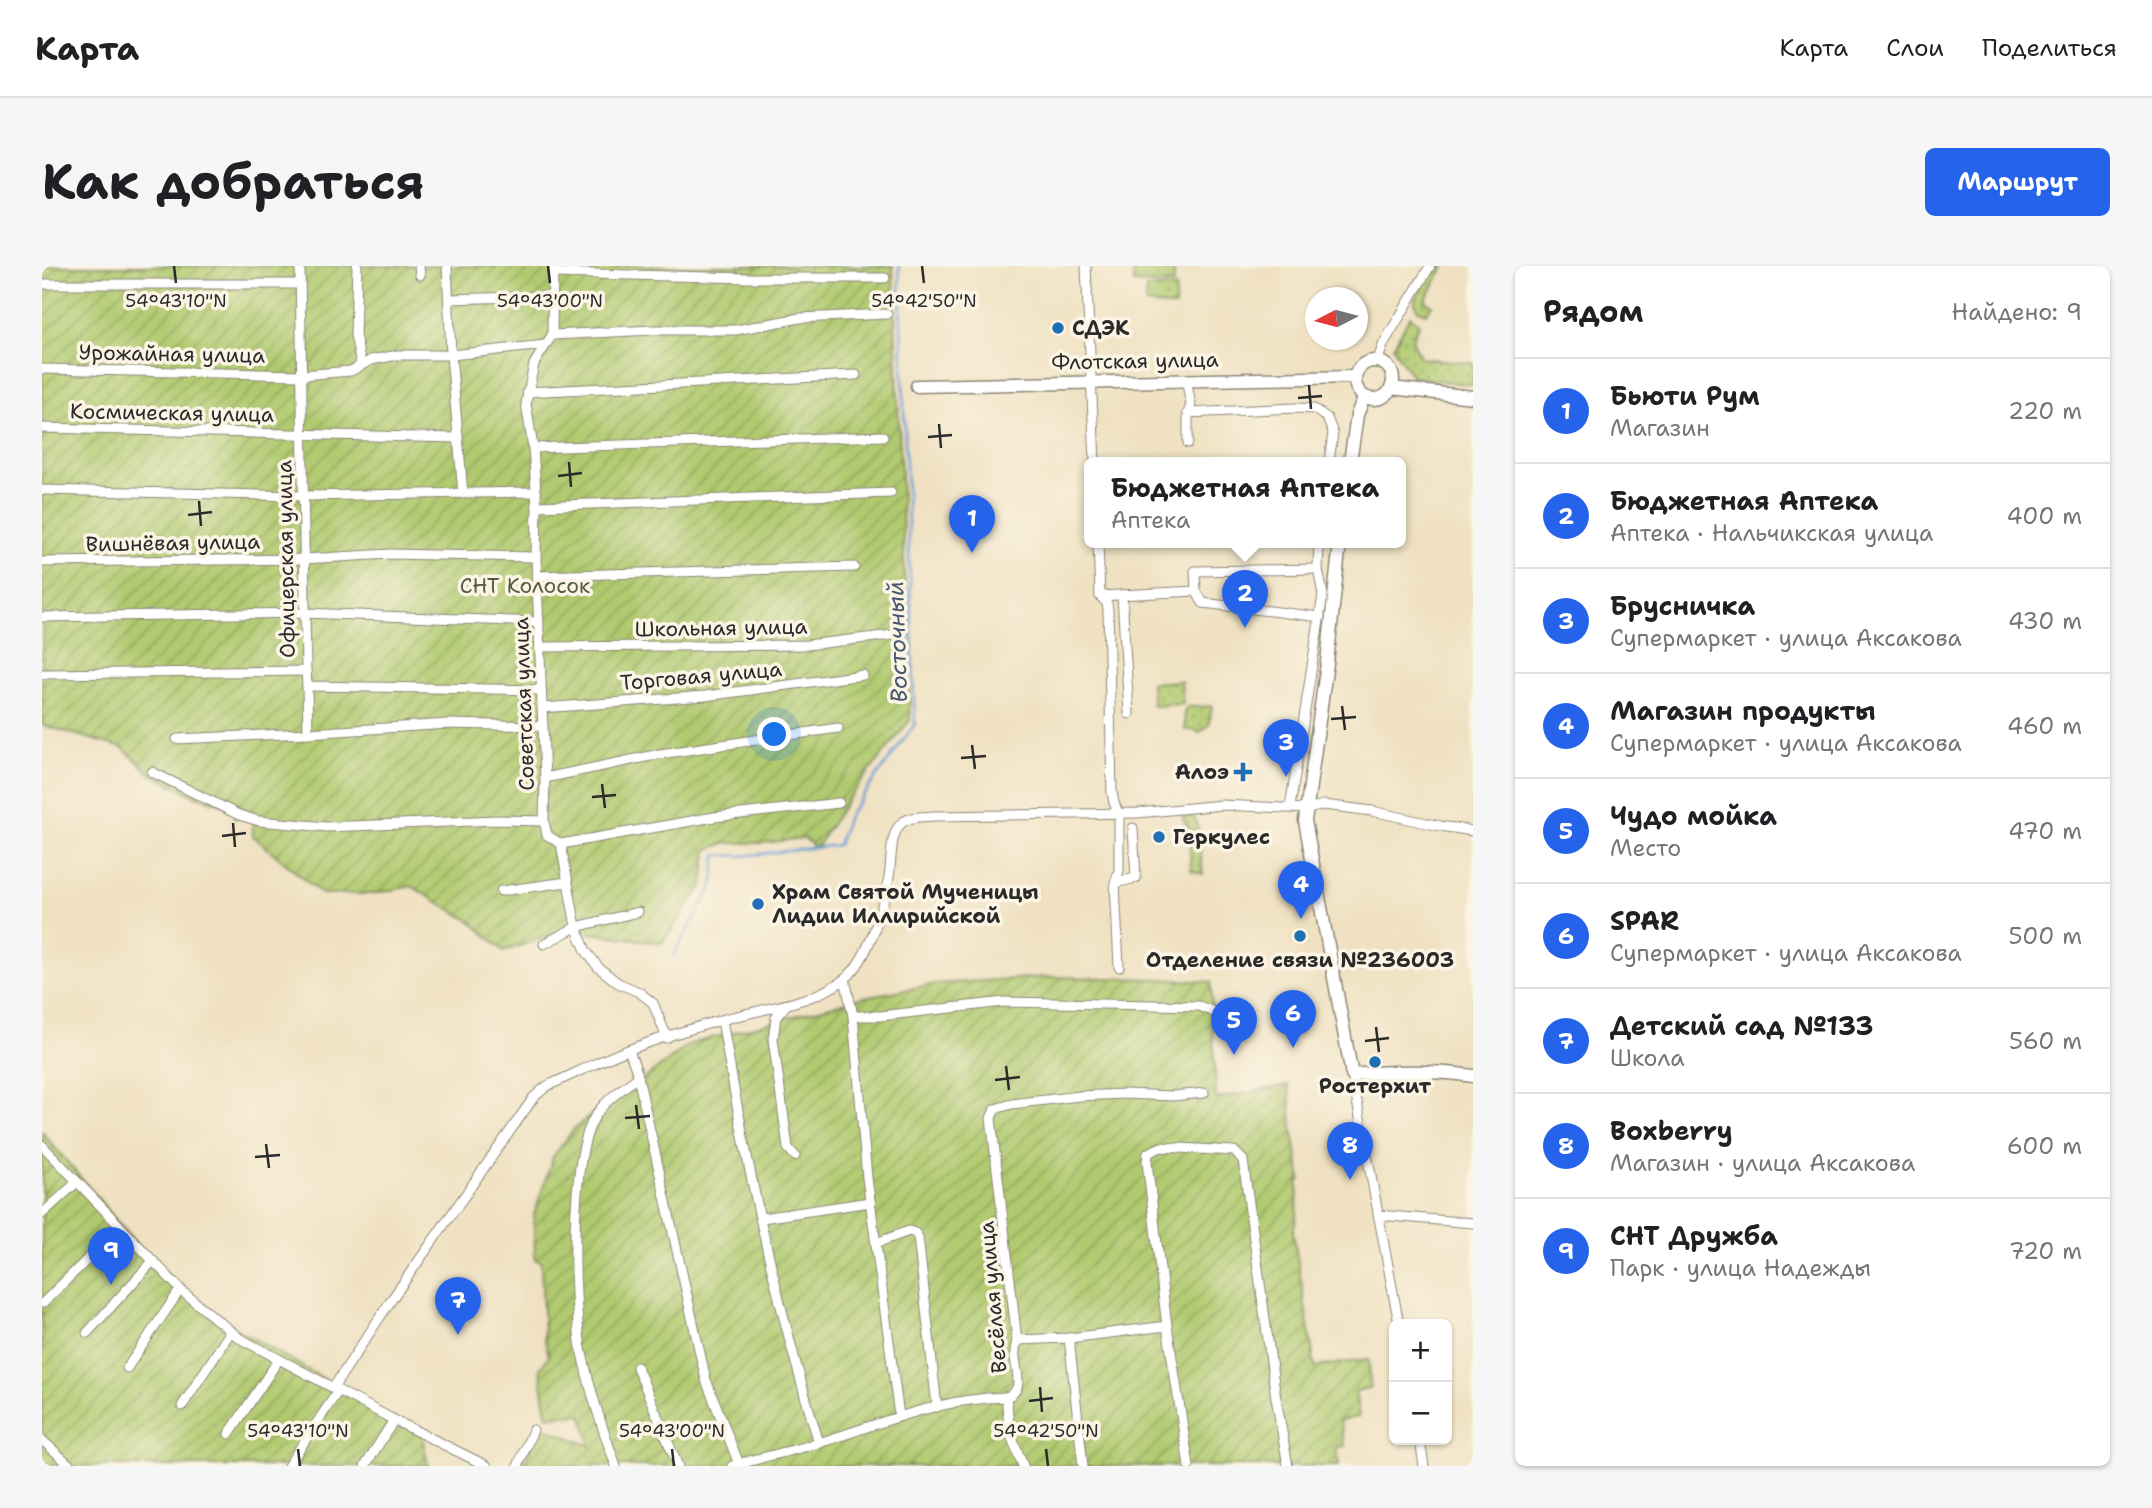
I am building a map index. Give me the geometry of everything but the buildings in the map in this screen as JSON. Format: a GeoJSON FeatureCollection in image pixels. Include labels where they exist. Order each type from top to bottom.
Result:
{"type":"FeatureCollection","features":[{"type":"Feature","properties":{"kind":"street","name":"Офицерская улица"},"geometry":{"type":"LineString","coordinates":[[42,674],[306,671],[300,266]]}},
{"type":"Feature","properties":{"kind":"street"},"geometry":{"type":"LineString","coordinates":[[357,266],[355,335],[360,365]]}},
{"type":"Feature","properties":{"kind":"street"},"geometry":{"type":"LineString","coordinates":[[447,266],[451,355],[463,494]]}},
{"type":"Feature","properties":{"kind":"street"},"geometry":{"type":"LineString","coordinates":[[1086,266],[1095,457]]}},
{"type":"Feature","properties":{"kind":"street"},"geometry":{"type":"LineString","coordinates":[[1377,362],[1384,343],[1429,267]]}},
{"type":"Feature","properties":{"kind":"street"},"geometry":{"type":"LineString","coordinates":[[886,278],[749,278],[553,269],[552,335],[736,330],[800,318],[887,314]]}},
{"type":"Feature","properties":{"kind":"street"},"geometry":{"type":"LineString","coordinates":[[42,284],[300,284]]}},
{"type":"Feature","properties":{"kind":"street"},"geometry":{"type":"LineString","coordinates":[[449,299],[553,296]]}},
{"type":"Feature","properties":{"kind":"street","name":"Советская улица"},"geometry":{"type":"LineString","coordinates":[[552,335],[534,364],[527,391],[537,506],[536,557],[545,778],[544,821],[547,835],[561,844],[576,927],[586,951],[598,967],[618,983],[639,992],[653,1003],[667,1038]]}},
{"type":"Feature","properties":{"kind":"street","name":"Урожайная улица"},"geometry":{"type":"LineString","coordinates":[[42,369],[302,374],[351,371],[371,360],[398,355],[451,355],[545,345]]}},
{"type":"Feature","properties":{"kind":"street"},"geometry":{"type":"LineString","coordinates":[[1377,362],[1390,372],[1391,388],[1377,399],[1364,397],[1357,388],[1355,377],[1361,366],[1377,362]]}},
{"type":"Feature","properties":{"kind":"street"},"geometry":{"type":"LineString","coordinates":[[527,391],[856,375]]}},
{"type":"Feature","properties":{"kind":"street","name":"Флотская улица"},"geometry":{"type":"LineString","coordinates":[[917,386],[1355,377]]}},
{"type":"Feature","properties":{"kind":"street"},"geometry":{"type":"LineString","coordinates":[[1186,379],[1191,405],[1188,413],[1188,443]]}},
{"type":"Feature","properties":{"kind":"street"},"geometry":{"type":"LineString","coordinates":[[1391,388],[1473,397]]}},
{"type":"Feature","properties":{"kind":"street"},"geometry":{"type":"LineString","coordinates":[[1351,457],[1357,415],[1364,397]]}},
{"type":"Feature","properties":{"kind":"street"},"geometry":{"type":"LineString","coordinates":[[1188,413],[1314,409],[1327,418],[1333,433],[1330,457]]}},
{"type":"Feature","properties":{"kind":"street","name":"Космическая улица"},"geometry":{"type":"LineString","coordinates":[[42,428],[458,438]]}},
{"type":"Feature","properties":{"kind":"street"},"geometry":{"type":"LineString","coordinates":[[533,448],[883,436]]}},
{"type":"Feature","properties":{"kind":"street"},"geometry":{"type":"LineString","coordinates":[[42,490],[303,496],[536,492]]}},
{"type":"Feature","properties":{"kind":"street"},"geometry":{"type":"LineString","coordinates":[[537,506],[891,493]]}},
{"type":"Feature","properties":{"kind":"street"},"geometry":{"type":"LineString","coordinates":[[1098,548],[1100,596],[1107,603],[1112,792],[1119,814],[1119,871],[1115,883],[1119,967]]}},
{"type":"Feature","properties":{"kind":"street"},"geometry":{"type":"LineString","coordinates":[[1290,807],[1323,595],[1318,569],[1319,548]]}},
{"type":"Feature","properties":{"kind":"street"},"geometry":{"type":"LineString","coordinates":[[1339,548],[1327,663],[1305,821],[1398,1319]]}},
{"type":"Feature","properties":{"kind":"street","name":"Вишнёвая улица"},"geometry":{"type":"LineString","coordinates":[[42,562],[304,559],[390,554],[536,557]]}},
{"type":"Feature","properties":{"kind":"street"},"geometry":{"type":"LineString","coordinates":[[537,576],[854,567]]}},
{"type":"Feature","properties":{"kind":"street"},"geometry":{"type":"LineString","coordinates":[[1318,569],[1195,571],[1196,591],[1203,603],[1320,617]]}},
{"type":"Feature","properties":{"kind":"street"},"geometry":{"type":"LineString","coordinates":[[1100,596],[1196,591]]}},
{"type":"Feature","properties":{"kind":"street"},"geometry":{"type":"LineString","coordinates":[[1122,595],[1129,714]]}},
{"type":"Feature","properties":{"kind":"street"},"geometry":{"type":"LineString","coordinates":[[42,617],[304,613],[539,622]]}},
{"type":"Feature","properties":{"kind":"street","name":"Школьная улица"},"geometry":{"type":"LineString","coordinates":[[541,647],[807,645],[901,634]]}},
{"type":"Feature","properties":{"kind":"street"},"geometry":{"type":"LineString","coordinates":[[306,671],[308,733]]}},
{"type":"Feature","properties":{"kind":"street","name":"Торговая улица"},"geometry":{"type":"LineString","coordinates":[[542,708],[705,696],[863,675]]}},
{"type":"Feature","properties":{"kind":"street"},"geometry":{"type":"LineString","coordinates":[[307,686],[541,690]]}},
{"type":"Feature","properties":{"kind":"street"},"geometry":{"type":"LineString","coordinates":[[177,739],[448,724],[543,726]]}},
{"type":"Feature","properties":{"kind":"street"},"geometry":{"type":"LineString","coordinates":[[545,778],[660,754],[838,728]]}},
{"type":"Feature","properties":{"kind":"street"},"geometry":{"type":"LineString","coordinates":[[152,772],[239,815],[259,821],[327,827],[497,820],[544,821]]}},
{"type":"Feature","properties":{"kind":"street"},"geometry":{"type":"LineString","coordinates":[[561,844],[714,817],[839,803]]}},
{"type":"Feature","properties":{"kind":"street"},"geometry":{"type":"LineString","coordinates":[[288,1466],[394,1296],[534,1097],[547,1086],[628,1050],[722,1020],[787,1004],[824,991],[845,979],[855,968],[876,926],[888,878],[895,832],[901,822],[925,817],[1119,814],[1222,806],[1307,809],[1324,805],[1372,811],[1473,831]]}},
{"type":"Feature","properties":{"kind":"street"},"geometry":{"type":"LineString","coordinates":[[1115,883],[1136,878],[1133,828]]}},
{"type":"Feature","properties":{"kind":"street"},"geometry":{"type":"LineString","coordinates":[[500,891],[567,882]]}},
{"type":"Feature","properties":{"kind":"street"},"geometry":{"type":"LineString","coordinates":[[544,944],[576,927],[638,912]]}},
{"type":"Feature","properties":{"kind":"street"},"geometry":{"type":"LineString","coordinates":[[845,979],[853,1016],[870,1202],[899,1416]]}},
{"type":"Feature","properties":{"kind":"street"},"geometry":{"type":"LineString","coordinates":[[853,1016],[880,1016],[1004,1002],[1199,1006],[1216,1013]]}},
{"type":"Feature","properties":{"kind":"street"},"geometry":{"type":"LineString","coordinates":[[787,1004],[776,1017],[773,1039],[788,1148],[795,1156]]}},
{"type":"Feature","properties":{"kind":"street"},"geometry":{"type":"LineString","coordinates":[[722,1020],[735,1101],[801,1383],[819,1443]]}},
{"type":"Feature","properties":{"kind":"street"},"geometry":{"type":"LineString","coordinates":[[628,1050],[638,1077],[706,1380],[736,1465],[819,1443],[899,1416],[985,1398],[1006,1397]]}},
{"type":"Feature","properties":{"kind":"street"},"geometry":{"type":"LineString","coordinates":[[1352,1075],[1385,1072],[1473,1076]]}},
{"type":"Feature","properties":{"kind":"street"},"geometry":{"type":"LineString","coordinates":[[615,1466],[581,1347],[575,1266],[579,1167],[585,1138],[597,1112],[638,1077]]}},
{"type":"Feature","properties":{"kind":"street","name":"Весёлая улица"},"geometry":{"type":"LineString","coordinates":[[1023,1466],[1010,1433],[1006,1397],[1017,1390],[1018,1372],[1014,1355],[1017,1340],[991,1118],[995,1109],[1012,1104],[1079,1096],[1173,1096],[1204,1093]]}},
{"type":"Feature","properties":{"kind":"street"},"geometry":{"type":"LineString","coordinates":[[42,1145],[180,1290],[230,1331],[394,1420],[487,1466]]}},
{"type":"Feature","properties":{"kind":"street"},"geometry":{"type":"LineString","coordinates":[[1189,1466],[1167,1326],[1147,1162],[1148,1153],[1161,1147],[1234,1152],[1243,1160],[1288,1466]]}},
{"type":"Feature","properties":{"kind":"street"},"geometry":{"type":"LineString","coordinates":[[42,1214],[77,1182]]}},
{"type":"Feature","properties":{"kind":"street"},"geometry":{"type":"LineString","coordinates":[[762,1218],[870,1202]]}},
{"type":"Feature","properties":{"kind":"street"},"geometry":{"type":"LineString","coordinates":[[1378,1215],[1473,1223]]}},
{"type":"Feature","properties":{"kind":"street"},"geometry":{"type":"LineString","coordinates":[[43,1303],[120,1227]]}},
{"type":"Feature","properties":{"kind":"street"},"geometry":{"type":"LineString","coordinates":[[876,1243],[909,1231],[918,1237],[937,1407]]}},
{"type":"Feature","properties":{"kind":"street"},"geometry":{"type":"LineString","coordinates":[[87,1334],[153,1261]]}},
{"type":"Feature","properties":{"kind":"street"},"geometry":{"type":"LineString","coordinates":[[127,1368],[180,1290]]}},
{"type":"Feature","properties":{"kind":"street"},"geometry":{"type":"LineString","coordinates":[[1017,1340],[1069,1338],[1167,1326]]}},
{"type":"Feature","properties":{"kind":"street"},"geometry":{"type":"LineString","coordinates":[[182,1406],[230,1331]]}},
{"type":"Feature","properties":{"kind":"street"},"geometry":{"type":"LineString","coordinates":[[1069,1338],[1083,1466]]}},
{"type":"Feature","properties":{"kind":"street"},"geometry":{"type":"LineString","coordinates":[[229,1434],[279,1359]]}},
{"type":"Feature","properties":{"kind":"street"},"geometry":{"type":"LineString","coordinates":[[637,1367],[678,1466]]}},
{"type":"Feature","properties":{"kind":"street"},"geometry":{"type":"LineString","coordinates":[[365,1466],[394,1420]]}},
{"type":"Feature","properties":{"kind":"street"},"geometry":{"type":"LineString","coordinates":[[517,1466],[533,1430]]}},
{"type":"Feature","properties":{"kind":"street"},"geometry":{"type":"LineString","coordinates":[[42,1440],[71,1466]]}},
{"type":"Feature","properties":{"kind":"street"},"geometry":{"type":"LineString","coordinates":[[1421,1445],[1424,1466]]}},
{"type":"Feature","properties":{"kind":"green space","name":"СНТ Колосок"},"geometry":{"type":"Polygon","coordinates":[[[42,266],[893,266],[910,720],[847,800],[816,848],[804,838],[764,843],[725,843],[707,850],[703,886],[662,943],[566,930],[504,951],[472,922],[411,886],[372,894],[322,894],[253,836],[252,812],[195,796],[151,774],[123,748],[42,725],[42,266]]]}},
{"type":"Feature","properties":{"kind":"green space"},"geometry":{"type":"Polygon","coordinates":[[[1146,266],[1174,266],[1174,284],[1134,283],[1133,270],[1146,266]]]}},
{"type":"Feature","properties":{"kind":"green space"},"geometry":{"type":"Polygon","coordinates":[[[1434,266],[1445,266],[1425,301],[1432,305],[1427,313],[1418,310],[1414,300],[1434,266]]]}},
{"type":"Feature","properties":{"kind":"green space"},"geometry":{"type":"Polygon","coordinates":[[[1176,287],[1175,307],[1146,304],[1146,288],[1176,287]]]}},
{"type":"Feature","properties":{"kind":"green space"},"geometry":{"type":"Polygon","coordinates":[[[1410,316],[1419,323],[1412,340],[1421,358],[1473,363],[1473,385],[1412,377],[1393,347],[1410,316]]]}},
{"type":"Feature","properties":{"kind":"green space"},"geometry":{"type":"Polygon","coordinates":[[[1181,681],[1183,704],[1153,706],[1151,683],[1181,681]]]}},
{"type":"Feature","properties":{"kind":"green space"},"geometry":{"type":"Polygon","coordinates":[[[1212,706],[1209,725],[1199,733],[1196,730],[1185,730],[1184,712],[1187,707],[1212,706]]]}},
{"type":"Feature","properties":{"kind":"green space"},"geometry":{"type":"Polygon","coordinates":[[[1193,816],[1197,822],[1203,874],[1191,870],[1189,829],[1182,817],[1193,816]]]}},
{"type":"Feature","properties":{"kind":"green space"},"geometry":{"type":"Polygon","coordinates":[[[1045,977],[1211,982],[1216,1099],[1289,1085],[1292,1127],[1301,1179],[1298,1183],[1297,1215],[1293,1232],[1315,1367],[1369,1359],[1370,1389],[1355,1391],[1359,1417],[1340,1420],[1345,1446],[1336,1447],[1339,1466],[522,1466],[540,1426],[591,1446],[582,1414],[547,1416],[540,1369],[549,1356],[544,1337],[541,1262],[535,1259],[534,1215],[553,1157],[574,1129],[690,1044],[864,997],[936,984],[1045,977]]]}},
{"type":"Feature","properties":{"kind":"green space"},"geometry":{"type":"Polygon","coordinates":[[[42,1132],[153,1264],[240,1331],[422,1435],[428,1466],[42,1466],[42,1132]]]}},
{"type":"Feature","properties":{"kind":"waterway","name":"Восточный"},"geometry":{"type":"LineString","coordinates":[[673,956],[713,886],[716,855],[742,856],[838,845],[848,816],[915,724],[899,266]]}},
{"type":"Feature","properties":{"kind":"place","name":"СДЭК"},"geometry":{"type":"Point","coordinates":[1058,328]}},
{"type":"Feature","properties":{"kind":"place","name":"Бьюти Рум"},"geometry":{"type":"Point","coordinates":[972,553]}},
{"type":"Feature","properties":{"kind":"place","name":"Бюджетная Аптека"},"geometry":{"type":"Point","coordinates":[1245,628]}},
{"type":"Feature","properties":{"kind":"place","name":"Алоэ"},"geometry":{"type":"Point","coordinates":[1243,772]}},
{"type":"Feature","properties":{"kind":"place","name":"Брусничка"},"geometry":{"type":"Point","coordinates":[1286,777]}},
{"type":"Feature","properties":{"kind":"place","name":"Геркулес"},"geometry":{"type":"Point","coordinates":[1159,837]}},
{"type":"Feature","properties":{"kind":"place","name":"Храм Святой Мученицы Лидии Иллирийской"},"geometry":{"type":"Point","coordinates":[758,904]}},
{"type":"Feature","properties":{"kind":"place","name":"Магазин продукты"},"geometry":{"type":"Point","coordinates":[1301,919]}},
{"type":"Feature","properties":{"kind":"place","name":"Отделение связи №236003"},"geometry":{"type":"Point","coordinates":[1300,936]}},
{"type":"Feature","properties":{"kind":"place","name":"SPAR"},"geometry":{"type":"Point","coordinates":[1293,1048]}},
{"type":"Feature","properties":{"kind":"place","name":"Чудо мойка"},"geometry":{"type":"Point","coordinates":[1234,1055]}},
{"type":"Feature","properties":{"kind":"place","name":"Ростерхит"},"geometry":{"type":"Point","coordinates":[1375,1062]}},
{"type":"Feature","properties":{"kind":"place","name":"Boxberry"},"geometry":{"type":"Point","coordinates":[1350,1180]}},
{"type":"Feature","properties":{"kind":"place","name":"СНТ Дружба"},"geometry":{"type":"Point","coordinates":[111,1285]}},
{"type":"Feature","properties":{"kind":"place","name":"Детский сад №133"},"geometry":{"type":"Point","coordinates":[458,1335]}}]}
